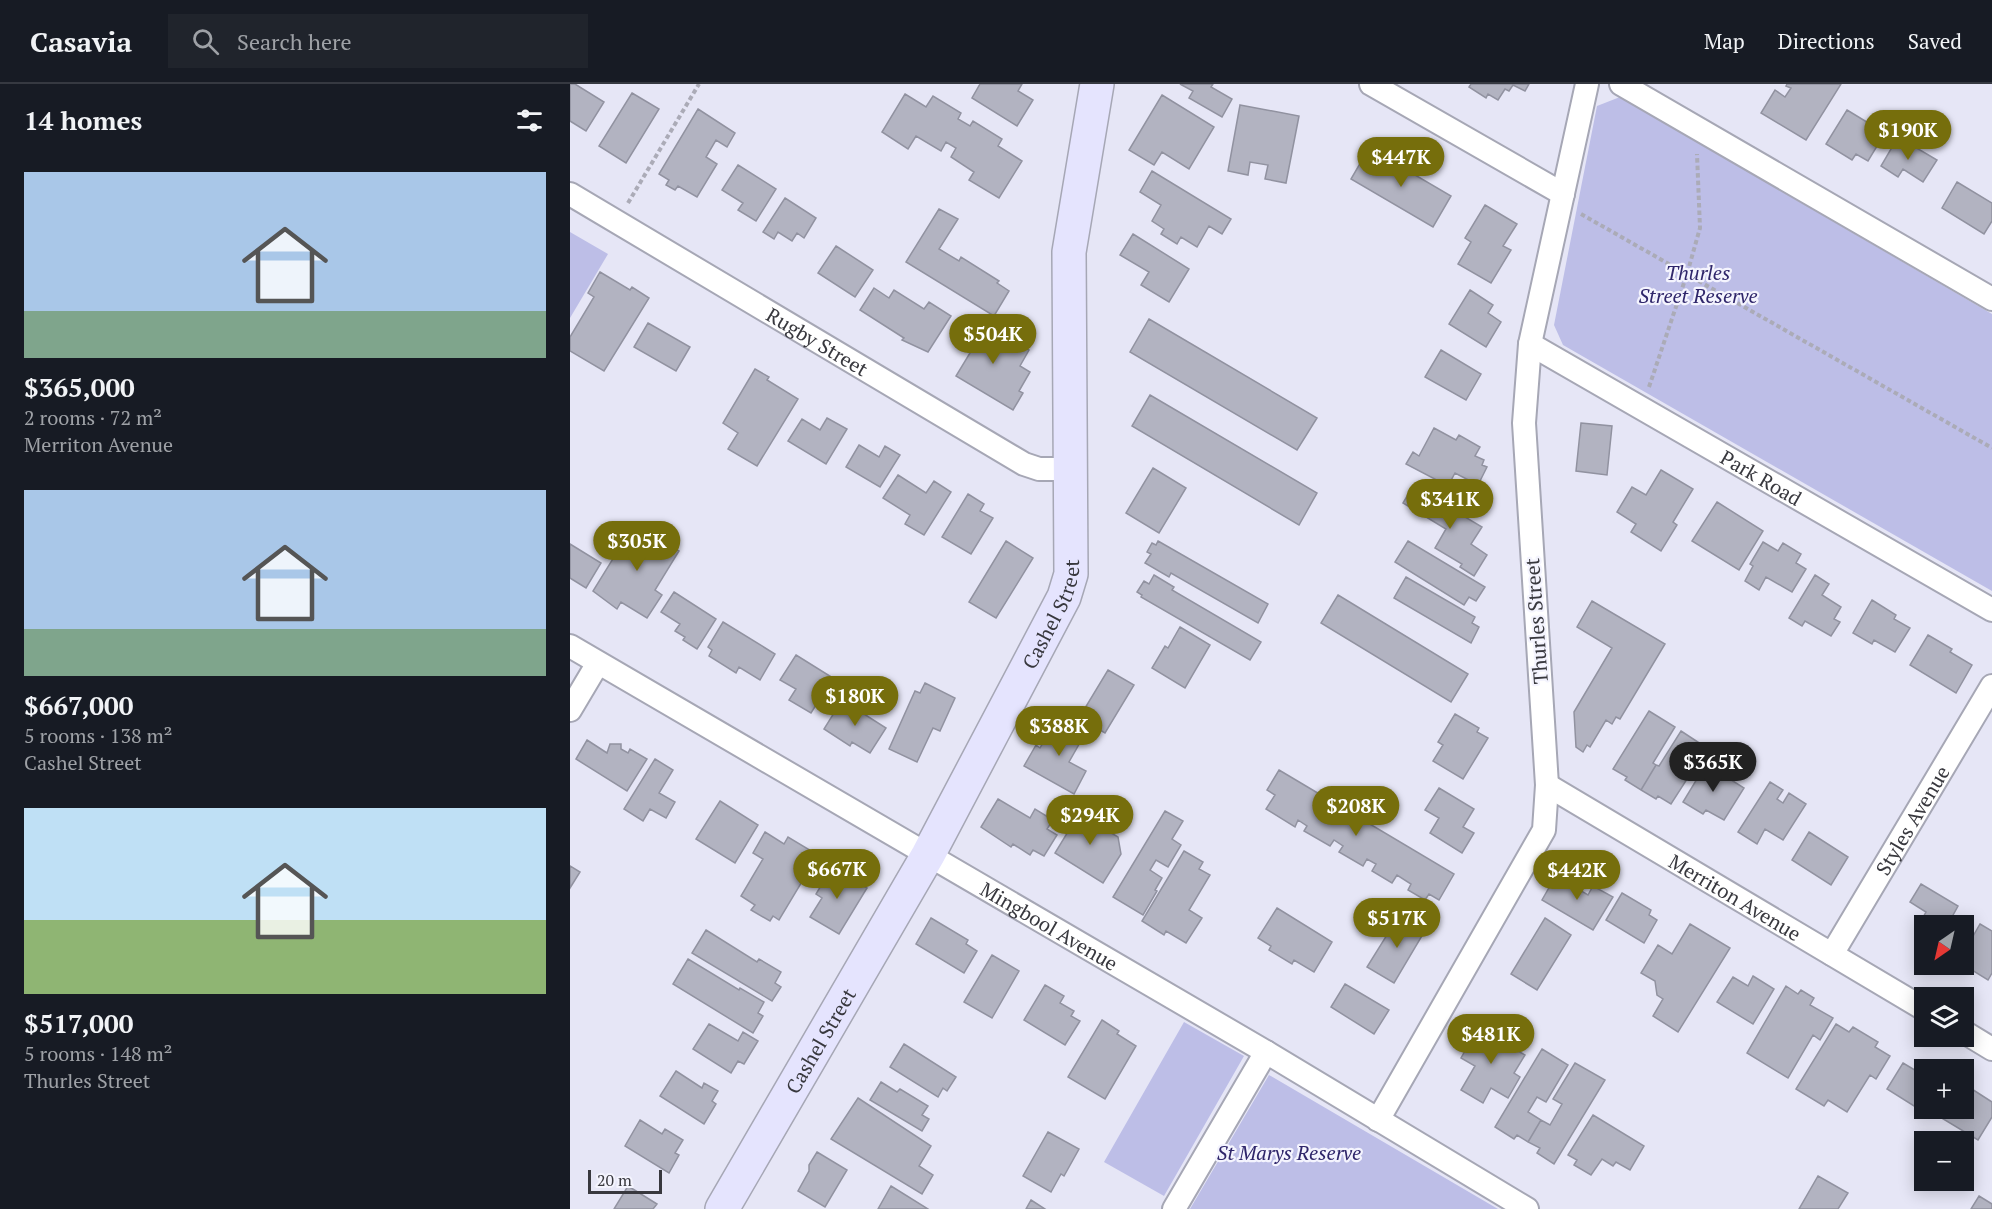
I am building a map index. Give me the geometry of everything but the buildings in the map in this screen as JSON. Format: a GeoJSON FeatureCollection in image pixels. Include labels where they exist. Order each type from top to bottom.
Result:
{"type":"FeatureCollection","features":[{"type":"Feature","properties":{"kind":"street","name":"Cashel Street"},"geometry":{"type":"LineString","coordinates":[[722,1209],[928,855],[1064,597],[1071,574],[1069,252],[1097,84]]}},
{"type":"Feature","properties":{"kind":"street"},"geometry":{"type":"LineString","coordinates":[[1371,84],[1562,198]]}},
{"type":"Feature","properties":{"kind":"street","name":"Thurles Street"},"geometry":{"type":"LineString","coordinates":[[1378,1120],[1544,830],[1547,785],[1524,423],[1530,344],[1587,84]]}},
{"type":"Feature","properties":{"kind":"street"},"geometry":{"type":"LineString","coordinates":[[1621,84],[1992,299]]}},
{"type":"Feature","properties":{"kind":"street","name":"Rugby Street"},"geometry":{"type":"LineString","coordinates":[[570,194],[1024,464],[1039,469],[1071,469]]}},
{"type":"Feature","properties":{"kind":"street","name":"Park Road"},"geometry":{"type":"LineString","coordinates":[[1530,344],[1992,610]]}},
{"type":"Feature","properties":{"kind":"street","name":"Mingbool Avenue"},"geometry":{"type":"LineString","coordinates":[[570,646],[1266,1052],[1527,1209]]}},
{"type":"Feature","properties":{"kind":"street"},"geometry":{"type":"LineString","coordinates":[[570,710],[598,663]]}},
{"type":"Feature","properties":{"kind":"street","name":"Styles Avenue"},"geometry":{"type":"LineString","coordinates":[[1832,954],[1992,686]]}},
{"type":"Feature","properties":{"kind":"street","name":"Merriton Avenue"},"geometry":{"type":"LineString","coordinates":[[1547,785],[1914,1003]]}},
{"type":"Feature","properties":{"kind":"street"},"geometry":{"type":"LineString","coordinates":[[1974,1038],[1992,1049]]}},
{"type":"Feature","properties":{"kind":"street"},"geometry":{"type":"LineString","coordinates":[[1174,1209],[1266,1052]]}},
{"type":"Feature","properties":{"kind":"path"},"geometry":{"type":"LineString","coordinates":[[617,222],[699,84]]}},
{"type":"Feature","properties":{"kind":"path"},"geometry":{"type":"LineString","coordinates":[[1642,408],[1700,228],[1695,127]]}},
{"type":"Feature","properties":{"kind":"path"},"geometry":{"type":"LineString","coordinates":[[1562,198],[1687,274],[1992,448]]}},
{"type":"Feature","properties":{"kind":"green space","name":"Thurles Street Reserve"},"geometry":{"type":"Polygon","coordinates":[[[1620,97],[1992,314],[1992,591],[1563,345],[1554,325],[1597,106],[1620,97]]]}},
{"type":"Feature","properties":{"kind":"green space"},"geometry":{"type":"Polygon","coordinates":[[[570,232],[608,254],[570,318],[570,232]]]}},
{"type":"Feature","properties":{"kind":"green space"},"geometry":{"type":"Polygon","coordinates":[[[1184,1022],[1244,1056],[1164,1196],[1104,1162],[1184,1022]]]}},
{"type":"Feature","properties":{"kind":"green space","name":"St Marys Reserve"},"geometry":{"type":"Polygon","coordinates":[[[1269,1075],[1498,1209],[1190,1209],[1269,1075]]]}}]}
